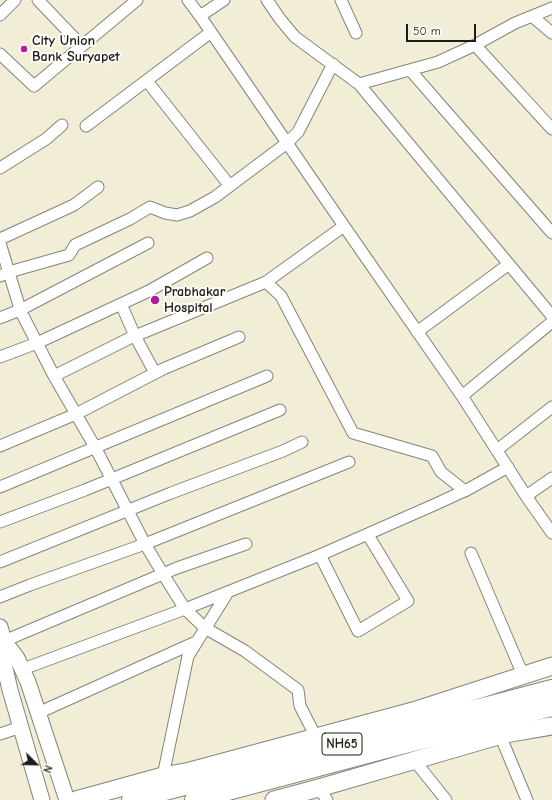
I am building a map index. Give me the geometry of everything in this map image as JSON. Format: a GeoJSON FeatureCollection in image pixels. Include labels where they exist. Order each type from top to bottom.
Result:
{"type":"FeatureCollection","features":[{"type":"Feature","properties":{"kind":"highway","name":"NH65"},"geometry":{"type":"LineString","coordinates":[[131,800],[552,689]]}},
{"type":"Feature","properties":{"kind":"highway","name":"NH65"},"geometry":{"type":"LineString","coordinates":[[194,800],[378,751],[552,708]]}},
{"type":"Feature","properties":{"kind":"main road"},"geometry":{"type":"LineString","coordinates":[[2,634],[2,665],[42,800]]}},
{"type":"Feature","properties":{"kind":"main road"},"geometry":{"type":"LineString","coordinates":[[2,634],[23,669],[67,800]]}},
{"type":"Feature","properties":{"kind":"main road"},"geometry":{"type":"LineString","coordinates":[[76,800],[163,776],[190,771],[412,710],[552,666]]}},
{"type":"Feature","properties":{"kind":"main road"},"geometry":{"type":"LineString","coordinates":[[274,800],[323,794],[414,760],[500,735],[552,726]]}},
{"type":"Feature","properties":{"kind":"street"},"geometry":{"type":"LineString","coordinates":[[0,15],[15,0]]}},
{"type":"Feature","properties":{"kind":"street"},"geometry":{"type":"LineString","coordinates":[[38,0],[82,46]]}},
{"type":"Feature","properties":{"kind":"street"},"geometry":{"type":"LineString","coordinates":[[0,54],[34,86],[137,0]]}},
{"type":"Feature","properties":{"kind":"street"},"geometry":{"type":"LineString","coordinates":[[188,0],[462,396],[526,496],[552,533]]}},
{"type":"Feature","properties":{"kind":"street"},"geometry":{"type":"LineString","coordinates":[[200,16],[224,0]]}},
{"type":"Feature","properties":{"kind":"street"},"geometry":{"type":"LineString","coordinates":[[267,0],[280,20],[295,37],[359,84],[552,316]]}},
{"type":"Feature","properties":{"kind":"street"},"geometry":{"type":"LineString","coordinates":[[341,0],[356,33]]}},
{"type":"Feature","properties":{"kind":"street"},"geometry":{"type":"LineString","coordinates":[[359,84],[438,62],[475,45],[515,23],[533,17],[552,8]]}},
{"type":"Feature","properties":{"kind":"street"},"geometry":{"type":"LineString","coordinates":[[533,17],[552,33]]}},
{"type":"Feature","properties":{"kind":"street"},"geometry":{"type":"LineString","coordinates":[[86,126],[211,32]]}},
{"type":"Feature","properties":{"kind":"street"},"geometry":{"type":"LineString","coordinates":[[475,45],[552,129]]}},
{"type":"Feature","properties":{"kind":"street"},"geometry":{"type":"LineString","coordinates":[[4,274],[69,255],[75,245],[130,219],[150,207],[166,214],[177,214],[190,211],[215,197],[287,143],[298,132],[333,64]]}},
{"type":"Feature","properties":{"kind":"street"},"geometry":{"type":"LineString","coordinates":[[410,70],[552,233]]}},
{"type":"Feature","properties":{"kind":"street"},"geometry":{"type":"LineString","coordinates":[[147,81],[230,186]]}},
{"type":"Feature","properties":{"kind":"street"},"geometry":{"type":"LineString","coordinates":[[0,168],[46,139],[62,125]]}},
{"type":"Feature","properties":{"kind":"street"},"geometry":{"type":"LineString","coordinates":[[0,239],[74,205],[98,187]]}},
{"type":"Feature","properties":{"kind":"street"},"geometry":{"type":"LineString","coordinates":[[54,376],[135,336],[266,282],[344,226]]}},
{"type":"Feature","properties":{"kind":"street"},"geometry":{"type":"LineString","coordinates":[[0,243],[4,274],[20,310],[54,376],[95,447],[145,544],[185,609],[205,628],[246,651],[298,690],[300,706],[316,737]]}},
{"type":"Feature","properties":{"kind":"street"},"geometry":{"type":"LineString","coordinates":[[0,318],[20,310],[148,243]]}},
{"type":"Feature","properties":{"kind":"street"},"geometry":{"type":"LineString","coordinates":[[0,357],[121,304],[148,291],[207,258]]}},
{"type":"Feature","properties":{"kind":"street"},"geometry":{"type":"LineString","coordinates":[[418,332],[509,264]]}},
{"type":"Feature","properties":{"kind":"street"},"geometry":{"type":"LineString","coordinates":[[266,282],[281,296],[353,433],[432,456],[441,472],[464,490]]}},
{"type":"Feature","properties":{"kind":"street"},"geometry":{"type":"LineString","coordinates":[[121,304],[135,336],[155,373]]}},
{"type":"Feature","properties":{"kind":"street"},"geometry":{"type":"LineString","coordinates":[[462,396],[552,322]]}},
{"type":"Feature","properties":{"kind":"street"},"geometry":{"type":"LineString","coordinates":[[0,446],[76,414],[155,373],[239,337]]}},
{"type":"Feature","properties":{"kind":"street"},"geometry":{"type":"LineString","coordinates":[[0,487],[267,376]]}},
{"type":"Feature","properties":{"kind":"street"},"geometry":{"type":"LineString","coordinates":[[497,450],[552,407]]}},
{"type":"Feature","properties":{"kind":"street"},"geometry":{"type":"LineString","coordinates":[[0,522],[112,479],[280,410]]}},
{"type":"Feature","properties":{"kind":"street"},"geometry":{"type":"LineString","coordinates":[[0,562],[283,451],[302,442]]}},
{"type":"Feature","properties":{"kind":"street"},"geometry":{"type":"LineString","coordinates":[[0,597],[145,544],[349,462]]}},
{"type":"Feature","properties":{"kind":"street"},"geometry":{"type":"LineString","coordinates":[[23,669],[185,609],[320,555],[368,535],[464,490],[465,491],[508,467]]}},
{"type":"Feature","properties":{"kind":"street"},"geometry":{"type":"LineString","coordinates":[[526,496],[552,478]]}},
{"type":"Feature","properties":{"kind":"street"},"geometry":{"type":"LineString","coordinates":[[320,555],[358,631],[408,601],[368,535]]}},
{"type":"Feature","properties":{"kind":"street"},"geometry":{"type":"LineString","coordinates":[[2,634],[246,544]]}},
{"type":"Feature","properties":{"kind":"street"},"geometry":{"type":"LineString","coordinates":[[471,553],[523,675]]}},
{"type":"Feature","properties":{"kind":"street"},"geometry":{"type":"LineString","coordinates":[[163,776],[188,656],[228,592]]}},
{"type":"Feature","properties":{"kind":"street"},"geometry":{"type":"LineString","coordinates":[[38,713],[196,642]]}},
{"type":"Feature","properties":{"kind":"street"},"geometry":{"type":"LineString","coordinates":[[0,734],[21,727]]}},
{"type":"Feature","properties":{"kind":"street"},"geometry":{"type":"LineString","coordinates":[[500,735],[527,800]]}},
{"type":"Feature","properties":{"kind":"street"},"geometry":{"type":"LineString","coordinates":[[414,760],[446,800]]}},
{"type":"Feature","properties":{"kind":"place","name":"City Union Bank Suryapet"},"geometry":{"type":"Point","coordinates":[24,49]}},
{"type":"Feature","properties":{"kind":"place","name":"Prabhakar Hospital"},"geometry":{"type":"Point","coordinates":[155,300]}}]}
